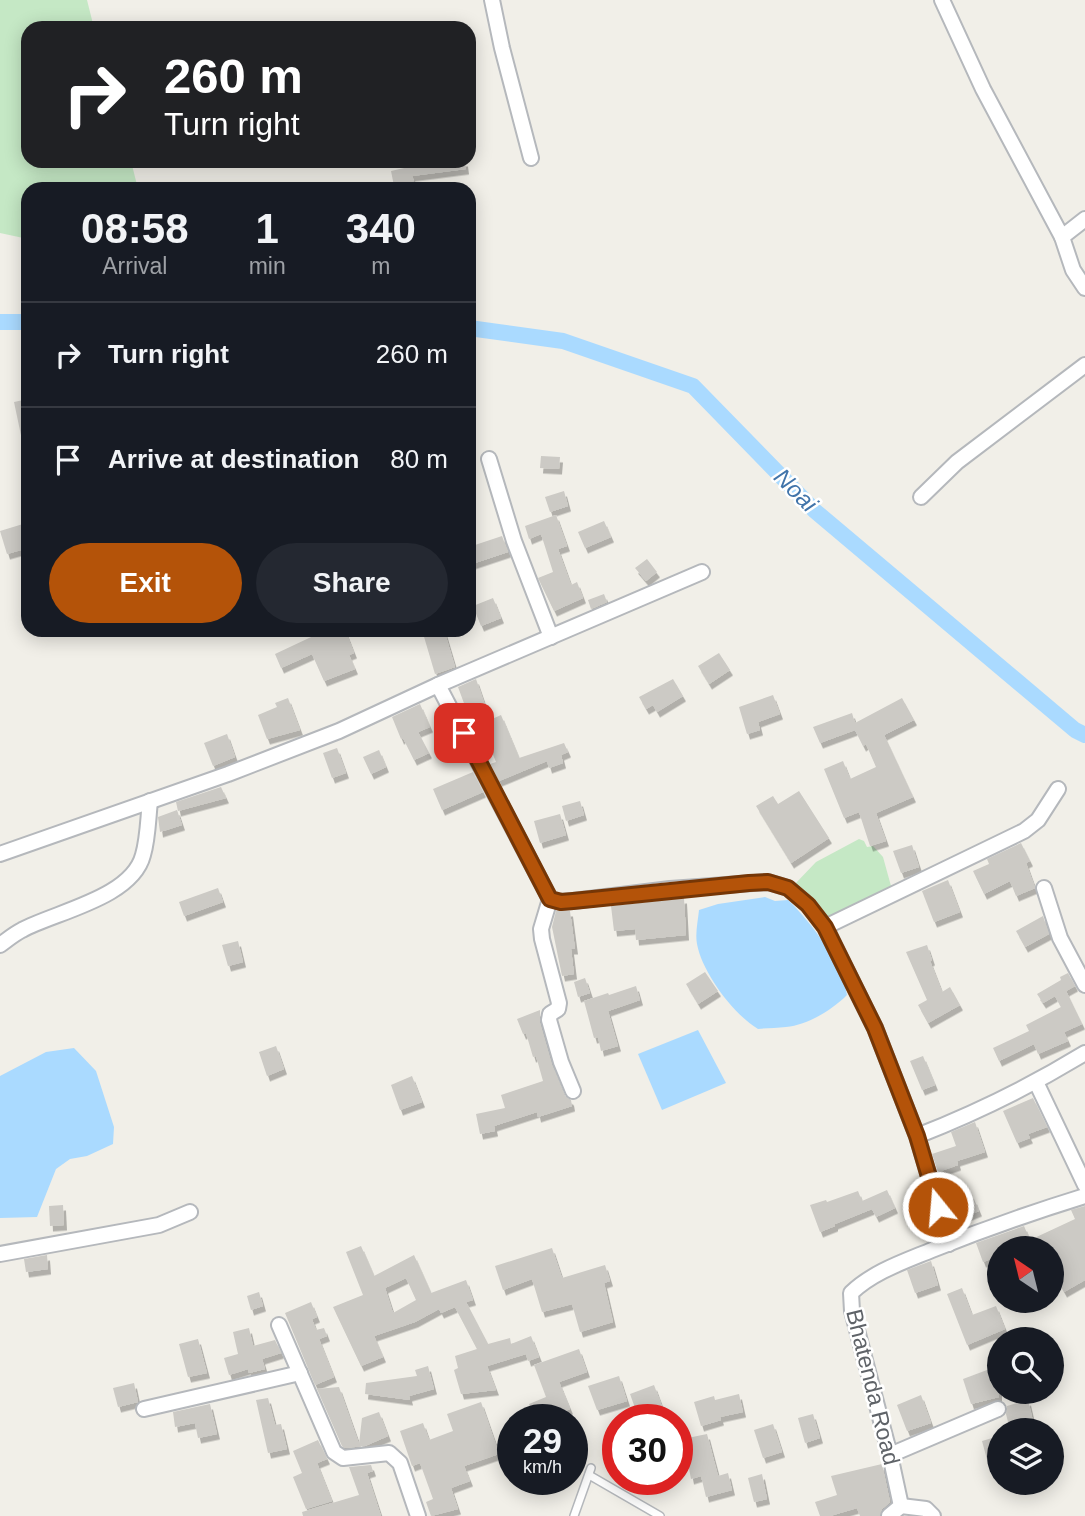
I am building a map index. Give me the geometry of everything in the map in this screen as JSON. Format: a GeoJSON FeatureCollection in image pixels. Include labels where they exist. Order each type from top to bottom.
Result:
{"type":"FeatureCollection","features":[{"type":"Feature","properties":{"kind":"street"},"geometry":{"type":"LineString","coordinates":[[492,0],[531,158]]}},
{"type":"Feature","properties":{"kind":"street"},"geometry":{"type":"LineString","coordinates":[[942,0],[983,89],[1062,237],[1069,261],[1085,288]]}},
{"type":"Feature","properties":{"kind":"street"},"geometry":{"type":"LineString","coordinates":[[1062,237],[1085,219]]}},
{"type":"Feature","properties":{"kind":"street"},"geometry":{"type":"LineString","coordinates":[[921,497],[957,462],[1085,365]]}},
{"type":"Feature","properties":{"kind":"street"},"geometry":{"type":"LineString","coordinates":[[489,459],[514,541],[551,638]]}},
{"type":"Feature","properties":{"kind":"street"},"geometry":{"type":"LineString","coordinates":[[0,854],[228,774],[339,731],[438,685],[702,572]]}},
{"type":"Feature","properties":{"kind":"street"},"geometry":{"type":"LineString","coordinates":[[438,685],[550,899],[541,929],[559,1003],[558,1009],[550,1014],[549,1020],[573,1091]]}},
{"type":"Feature","properties":{"kind":"street"},"geometry":{"type":"LineString","coordinates":[[825,927],[1024,831],[1038,820],[1058,789]]}},
{"type":"Feature","properties":{"kind":"street"},"geometry":{"type":"LineString","coordinates":[[0,945],[19,931],[71,911],[124,882],[138,867],[143,856],[150,802]]}},
{"type":"Feature","properties":{"kind":"street"},"geometry":{"type":"LineString","coordinates":[[550,899],[561,902],[670,889],[768,882],[788,888],[808,905],[825,927],[875,1028],[917,1136],[949,1244]]}},
{"type":"Feature","properties":{"kind":"street"},"geometry":{"type":"LineString","coordinates":[[1044,888],[1060,937],[1085,985]]}},
{"type":"Feature","properties":{"kind":"street"},"geometry":{"type":"LineString","coordinates":[[917,1136],[977,1112],[1085,1053]]}},
{"type":"Feature","properties":{"kind":"street"},"geometry":{"type":"LineString","coordinates":[[1036,1082],[1085,1185]]}},
{"type":"Feature","properties":{"kind":"street","name":"Bhatenda Road"},"geometry":{"type":"LineString","coordinates":[[901,1506],[852,1311],[851,1293],[864,1281],[882,1272],[949,1244],[1001,1223],[1085,1196]]}},
{"type":"Feature","properties":{"kind":"street"},"geometry":{"type":"LineString","coordinates":[[0,1254],[159,1225],[190,1212]]}},
{"type":"Feature","properties":{"kind":"street"},"geometry":{"type":"LineString","coordinates":[[279,1325],[334,1452],[343,1458],[389,1453],[395,1457],[400,1464],[418,1516]]}},
{"type":"Feature","properties":{"kind":"street"},"geometry":{"type":"LineString","coordinates":[[144,1409],[300,1373]]}},
{"type":"Feature","properties":{"kind":"street"},"geometry":{"type":"LineString","coordinates":[[890,1455],[998,1409]]}},
{"type":"Feature","properties":{"kind":"street"},"geometry":{"type":"LineString","coordinates":[[889,1516],[901,1506],[926,1509],[933,1516]]}},
{"type":"Feature","properties":{"kind":"lane"},"geometry":{"type":"LineString","coordinates":[[574,1516],[590,1471],[660,1516]]}},
{"type":"Feature","properties":{"kind":"green space"},"geometry":{"type":"Polygon","coordinates":[[[0,0],[87,0],[92,21],[21,21],[21,168],[133,168],[136,182],[21,182],[21,238],[0,233],[0,0]]]}},
{"type":"Feature","properties":{"kind":"green space"},"geometry":{"type":"Polygon","coordinates":[[[859,839],[864,841],[867,847],[873,846],[883,857],[891,886],[903,883],[880,897],[825,919],[795,884],[816,862],[859,839]]]}},
{"type":"Feature","properties":{"kind":"water"},"geometry":{"type":"Polygon","coordinates":[[[765,897],[775,901],[788,900],[806,920],[832,957],[847,995],[811,1020],[786,1027],[758,1029],[729,1003],[712,979],[700,955],[696,931],[699,910],[718,904],[765,897]]]}},
{"type":"Feature","properties":{"kind":"water"},"geometry":{"type":"Polygon","coordinates":[[[698,1030],[726,1083],[662,1110],[638,1054],[698,1030]]]}},
{"type":"Feature","properties":{"kind":"water"},"geometry":{"type":"Polygon","coordinates":[[[74,1048],[96,1071],[114,1127],[113,1144],[87,1156],[70,1159],[56,1169],[37,1217],[0,1218],[0,1076],[46,1052],[74,1048]]]}},
{"type":"Feature","properties":{"kind":"building"},"geometry":{"type":"Polygon","coordinates":[[[404,168],[466,169],[412,176],[414,181],[410,182],[393,182],[391,171],[404,168]]]}},
{"type":"Feature","properties":{"kind":"building"},"geometry":{"type":"Polygon","coordinates":[[[21,400],[21,435],[14,402],[21,400]]]}},
{"type":"Feature","properties":{"kind":"building"},"geometry":{"type":"Polygon","coordinates":[[[541,456],[560,457],[559,469],[540,468],[541,456]]]}},
{"type":"Feature","properties":{"kind":"building"},"geometry":{"type":"Polygon","coordinates":[[[564,491],[568,506],[550,512],[545,497],[564,491]]]}},
{"type":"Feature","properties":{"kind":"building"},"geometry":{"type":"Polygon","coordinates":[[[556,515],[567,546],[558,549],[571,585],[577,582],[583,598],[554,611],[538,578],[553,572],[541,534],[529,539],[525,526],[556,515]]]}},
{"type":"Feature","properties":{"kind":"building"},"geometry":{"type":"Polygon","coordinates":[[[604,521],[611,537],[585,548],[578,532],[604,521]]]}},
{"type":"Feature","properties":{"kind":"building"},"geometry":{"type":"Polygon","coordinates":[[[21,525],[21,550],[7,554],[0,531],[21,525]]]}},
{"type":"Feature","properties":{"kind":"building"},"geometry":{"type":"Polygon","coordinates":[[[502,536],[508,552],[476,563],[476,545],[502,536]]]}},
{"type":"Feature","properties":{"kind":"building"},"geometry":{"type":"Polygon","coordinates":[[[647,559],[657,572],[646,581],[635,568],[647,559]]]}},
{"type":"Feature","properties":{"kind":"building"},"geometry":{"type":"Polygon","coordinates":[[[604,594],[607,602],[591,609],[588,600],[604,594]]]}},
{"type":"Feature","properties":{"kind":"building"},"geometry":{"type":"Polygon","coordinates":[[[493,598],[501,618],[481,626],[476,605],[493,598]]]}},
{"type":"Feature","properties":{"kind":"building"},"geometry":{"type":"Polygon","coordinates":[[[311,637],[348,637],[354,653],[349,655],[355,669],[324,681],[312,654],[281,668],[275,654],[311,637]]]}},
{"type":"Feature","properties":{"kind":"building"},"geometry":{"type":"Polygon","coordinates":[[[424,637],[446,637],[455,667],[435,674],[424,637]]]}},
{"type":"Feature","properties":{"kind":"building"},"geometry":{"type":"Polygon","coordinates":[[[719,653],[730,670],[709,684],[698,666],[719,653]]]}},
{"type":"Feature","properties":{"kind":"building"},"geometry":{"type":"Polygon","coordinates":[[[476,679],[490,720],[501,715],[519,758],[564,743],[568,752],[561,755],[563,763],[549,768],[547,761],[499,781],[490,764],[496,762],[472,703],[465,706],[458,687],[476,679]]]}},
{"type":"Feature","properties":{"kind":"building"},"geometry":{"type":"Polygon","coordinates":[[[673,679],[683,696],[657,712],[653,705],[646,709],[639,697],[673,679]]]}},
{"type":"Feature","properties":{"kind":"building"},"geometry":{"type":"Polygon","coordinates":[[[773,695],[780,714],[758,722],[760,730],[747,734],[739,707],[773,695]]]}},
{"type":"Feature","properties":{"kind":"building"},"geometry":{"type":"Polygon","coordinates":[[[288,698],[300,730],[267,739],[258,715],[277,707],[275,703],[288,698]]]}},
{"type":"Feature","properties":{"kind":"building"},"geometry":{"type":"Polygon","coordinates":[[[902,698],[914,720],[884,735],[913,797],[876,813],[886,841],[870,846],[859,812],[844,818],[824,769],[843,761],[850,779],[876,767],[866,744],[863,746],[855,730],[820,743],[813,727],[852,713],[855,723],[902,698]]]}},
{"type":"Feature","properties":{"kind":"building"},"geometry":{"type":"Polygon","coordinates":[[[420,704],[430,727],[418,732],[429,753],[414,760],[392,717],[420,704]]]}},
{"type":"Feature","properties":{"kind":"building"},"geometry":{"type":"Polygon","coordinates":[[[227,734],[235,757],[213,766],[204,743],[227,734]]]}},
{"type":"Feature","properties":{"kind":"building"},"geometry":{"type":"Polygon","coordinates":[[[337,748],[346,773],[332,778],[323,753],[337,748]]]}},
{"type":"Feature","properties":{"kind":"building"},"geometry":{"type":"Polygon","coordinates":[[[379,750],[386,767],[371,774],[363,757],[379,750]]]}},
{"type":"Feature","properties":{"kind":"building"},"geometry":{"type":"Polygon","coordinates":[[[473,772],[483,792],[442,810],[433,789],[473,772]]]}},
{"type":"Feature","properties":{"kind":"building"},"geometry":{"type":"Polygon","coordinates":[[[221,787],[226,798],[178,811],[176,802],[221,787]]]}},
{"type":"Feature","properties":{"kind":"building"},"geometry":{"type":"Polygon","coordinates":[[[799,791],[829,838],[791,863],[756,806],[773,796],[778,804],[799,791]]]}},
{"type":"Feature","properties":{"kind":"building"},"geometry":{"type":"Polygon","coordinates":[[[580,801],[584,815],[566,821],[562,806],[580,801]]]}},
{"type":"Feature","properties":{"kind":"building"},"geometry":{"type":"Polygon","coordinates":[[[177,810],[182,825],[160,832],[158,817],[177,810]]]}},
{"type":"Feature","properties":{"kind":"building"},"geometry":{"type":"Polygon","coordinates":[[[560,814],[566,835],[540,843],[534,821],[560,814]]]}},
{"type":"Feature","properties":{"kind":"building"},"geometry":{"type":"Polygon","coordinates":[[[1021,843],[1030,861],[1026,863],[1035,888],[1016,896],[1010,881],[984,894],[973,871],[989,864],[987,859],[1021,843]]]}},
{"type":"Feature","properties":{"kind":"building"},"geometry":{"type":"Polygon","coordinates":[[[912,845],[919,867],[901,873],[893,851],[912,845]]]}},
{"type":"Feature","properties":{"kind":"building"},"geometry":{"type":"Polygon","coordinates":[[[948,880],[960,912],[934,922],[922,891],[948,880]]]}},
{"type":"Feature","properties":{"kind":"building"},"geometry":{"type":"Polygon","coordinates":[[[218,888],[223,902],[184,916],[179,902],[218,888]]]}},
{"type":"Feature","properties":{"kind":"building"},"geometry":{"type":"Polygon","coordinates":[[[684,898],[686,935],[636,940],[635,929],[614,931],[611,906],[684,898]]]}},
{"type":"Feature","properties":{"kind":"building"},"geometry":{"type":"Polygon","coordinates":[[[556,911],[570,911],[575,949],[571,949],[574,974],[562,976],[552,927],[556,911]]]}},
{"type":"Feature","properties":{"kind":"building"},"geometry":{"type":"Polygon","coordinates":[[[1043,916],[1049,934],[1025,947],[1016,931],[1043,916]]]}},
{"type":"Feature","properties":{"kind":"building"},"geometry":{"type":"Polygon","coordinates":[[[238,941],[243,962],[228,966],[222,945],[238,941]]]}},
{"type":"Feature","properties":{"kind":"building"},"geometry":{"type":"Polygon","coordinates":[[[927,945],[942,992],[950,987],[960,1005],[928,1023],[918,1005],[927,1000],[906,952],[927,945]]]}},
{"type":"Feature","properties":{"kind":"building"},"geometry":{"type":"Polygon","coordinates":[[[705,972],[718,991],[698,1004],[686,984],[705,972]]]}},
{"type":"Feature","properties":{"kind":"building"},"geometry":{"type":"Polygon","coordinates":[[[1068,973],[1075,986],[1066,991],[1082,1024],[1064,1032],[1068,1041],[1038,1054],[1034,1044],[999,1061],[993,1048],[1029,1031],[1026,1025],[1061,1007],[1055,996],[1043,1003],[1037,994],[1068,973]]]}},
{"type":"Feature","properties":{"kind":"building"},"geometry":{"type":"Polygon","coordinates":[[[585,978],[590,993],[578,997],[574,982],[585,978]]]}},
{"type":"Feature","properties":{"kind":"building"},"geometry":{"type":"Polygon","coordinates":[[[636,986],[640,1000],[608,1011],[618,1046],[601,1051],[598,1037],[594,1038],[584,1001],[636,986]]]}},
{"type":"Feature","properties":{"kind":"building"},"geometry":{"type":"Polygon","coordinates":[[[540,1010],[540,1023],[552,1065],[564,1095],[571,1100],[572,1106],[538,1117],[537,1112],[494,1126],[495,1131],[480,1134],[476,1114],[505,1108],[501,1095],[543,1081],[536,1056],[533,1057],[526,1033],[523,1034],[517,1019],[540,1010]]]}},
{"type":"Feature","properties":{"kind":"building"},"geometry":{"type":"Polygon","coordinates":[[[276,1046],[284,1069],[267,1076],[259,1052],[276,1046]]]}},
{"type":"Feature","properties":{"kind":"building"},"geometry":{"type":"Polygon","coordinates":[[[923,1056],[935,1085],[922,1090],[910,1061],[923,1056]]]}},
{"type":"Feature","properties":{"kind":"building"},"geometry":{"type":"Polygon","coordinates":[[[412,1076],[422,1102],[400,1110],[391,1085],[412,1076]]]}},
{"type":"Feature","properties":{"kind":"building"},"geometry":{"type":"Polygon","coordinates":[[[1033,1098],[1047,1127],[1028,1134],[1030,1138],[1017,1143],[1003,1111],[1033,1098]]]}},
{"type":"Feature","properties":{"kind":"building"},"geometry":{"type":"Polygon","coordinates":[[[975,1122],[985,1152],[957,1161],[958,1165],[938,1172],[932,1154],[956,1146],[951,1132],[975,1122]]]}},
{"type":"Feature","properties":{"kind":"building"},"geometry":{"type":"Polygon","coordinates":[[[887,1190],[895,1208],[876,1217],[872,1209],[820,1232],[810,1205],[858,1191],[862,1201],[887,1190]]]}},
{"type":"Feature","properties":{"kind":"building"},"geometry":{"type":"Polygon","coordinates":[[[974,1199],[979,1211],[954,1221],[949,1210],[974,1199]]]}},
{"type":"Feature","properties":{"kind":"building"},"geometry":{"type":"Polygon","coordinates":[[[63,1205],[64,1225],[50,1226],[49,1206],[63,1205]]]}},
{"type":"Feature","properties":{"kind":"building"},"geometry":{"type":"Polygon","coordinates":[[[1085,1206],[1085,1280],[1064,1292],[1064,1236],[1039,1236],[1075,1219],[1071,1210],[1085,1206]]]}},
{"type":"Feature","properties":{"kind":"building"},"geometry":{"type":"Polygon","coordinates":[[[1024,1226],[1028,1236],[996,1236],[1024,1226]]]}},
{"type":"Feature","properties":{"kind":"building"},"geometry":{"type":"Polygon","coordinates":[[[987,1239],[987,1260],[983,1262],[976,1243],[987,1239]]]}},
{"type":"Feature","properties":{"kind":"building"},"geometry":{"type":"Polygon","coordinates":[[[361,1246],[374,1276],[414,1255],[431,1293],[466,1280],[473,1300],[466,1302],[488,1344],[510,1338],[511,1344],[531,1336],[539,1357],[528,1361],[526,1354],[487,1366],[496,1390],[461,1394],[454,1370],[458,1368],[455,1356],[477,1349],[455,1307],[441,1313],[439,1309],[415,1322],[374,1336],[383,1357],[361,1366],[333,1307],[363,1295],[346,1252],[361,1246]],[[406,1278],[385,1288],[393,1313],[416,1300],[406,1278]]]}},
{"type":"Feature","properties":{"kind":"building"},"geometry":{"type":"Polygon","coordinates":[[[552,1248],[562,1278],[605,1265],[610,1281],[604,1283],[613,1322],[580,1332],[572,1304],[542,1312],[532,1279],[503,1290],[495,1266],[552,1248]]]}},
{"type":"Feature","properties":{"kind":"building"},"geometry":{"type":"Polygon","coordinates":[[[47,1255],[48,1269],[26,1272],[24,1259],[47,1255]]]}},
{"type":"Feature","properties":{"kind":"building"},"geometry":{"type":"Polygon","coordinates":[[[931,1261],[938,1285],[915,1293],[907,1270],[931,1261]]]}},
{"type":"Feature","properties":{"kind":"building"},"geometry":{"type":"Polygon","coordinates":[[[962,1288],[972,1315],[987,1309],[987,1313],[999,1313],[1004,1327],[987,1327],[987,1337],[967,1345],[947,1294],[962,1288]]]}},
{"type":"Feature","properties":{"kind":"building"},"geometry":{"type":"Polygon","coordinates":[[[259,1292],[263,1306],[251,1310],[247,1296],[259,1292]]]}},
{"type":"Feature","properties":{"kind":"building"},"geometry":{"type":"Polygon","coordinates":[[[311,1302],[317,1317],[312,1319],[316,1330],[324,1328],[327,1336],[319,1339],[334,1377],[315,1385],[285,1313],[311,1302]]]}},
{"type":"Feature","properties":{"kind":"building"},"geometry":{"type":"Polygon","coordinates":[[[249,1328],[253,1346],[275,1340],[281,1353],[262,1359],[265,1369],[249,1373],[248,1369],[229,1375],[224,1358],[238,1354],[233,1332],[249,1328]]]}},
{"type":"Feature","properties":{"kind":"building"},"geometry":{"type":"Polygon","coordinates":[[[198,1339],[207,1373],[188,1377],[179,1344],[198,1339]]]}},
{"type":"Feature","properties":{"kind":"building"},"geometry":{"type":"Polygon","coordinates":[[[579,1349],[587,1372],[559,1382],[568,1404],[529,1404],[546,1397],[534,1365],[579,1349]]]}},
{"type":"Feature","properties":{"kind":"building"},"geometry":{"type":"Polygon","coordinates":[[[428,1366],[434,1389],[409,1396],[410,1400],[365,1394],[366,1383],[417,1376],[415,1370],[428,1366]]]}},
{"type":"Feature","properties":{"kind":"building"},"geometry":{"type":"Polygon","coordinates":[[[987,1370],[987,1400],[971,1404],[963,1379],[987,1370]]]}},
{"type":"Feature","properties":{"kind":"building"},"geometry":{"type":"Polygon","coordinates":[[[619,1376],[627,1401],[602,1404],[602,1408],[597,1410],[588,1386],[619,1376]]]}},
{"type":"Feature","properties":{"kind":"building"},"geometry":{"type":"Polygon","coordinates":[[[134,1383],[138,1402],[118,1407],[113,1388],[134,1383]]]}},
{"type":"Feature","properties":{"kind":"building"},"geometry":{"type":"Polygon","coordinates":[[[654,1385],[661,1404],[634,1404],[630,1394],[654,1385]]]}},
{"type":"Feature","properties":{"kind":"building"},"geometry":{"type":"Polygon","coordinates":[[[339,1387],[359,1444],[362,1418],[379,1412],[388,1436],[365,1446],[342,1446],[317,1389],[339,1387]]]}},
{"type":"Feature","properties":{"kind":"building"},"geometry":{"type":"Polygon","coordinates":[[[739,1394],[743,1412],[720,1417],[721,1420],[701,1426],[694,1402],[714,1396],[715,1400],[739,1394]]]}},
{"type":"Feature","properties":{"kind":"building"},"geometry":{"type":"Polygon","coordinates":[[[921,1395],[931,1423],[907,1431],[897,1405],[921,1395]]]}},
{"type":"Feature","properties":{"kind":"building"},"geometry":{"type":"Polygon","coordinates":[[[268,1398],[275,1425],[281,1424],[287,1449],[268,1453],[256,1400],[268,1398]]]}},
{"type":"Feature","properties":{"kind":"building"},"geometry":{"type":"Polygon","coordinates":[[[481,1402],[497,1455],[464,1466],[470,1481],[451,1488],[458,1509],[431,1516],[426,1502],[433,1499],[420,1463],[412,1466],[400,1431],[423,1423],[429,1440],[453,1431],[447,1414],[481,1402]]]}},
{"type":"Feature","properties":{"kind":"building"},"geometry":{"type":"Polygon","coordinates":[[[210,1404],[217,1434],[198,1438],[195,1423],[175,1427],[173,1412],[210,1404]]]}},
{"type":"Feature","properties":{"kind":"building"},"geometry":{"type":"Polygon","coordinates":[[[1029,1404],[1032,1418],[1007,1418],[1007,1406],[1029,1404]]]}},
{"type":"Feature","properties":{"kind":"building"},"geometry":{"type":"Polygon","coordinates":[[[813,1414],[820,1438],[805,1443],[798,1418],[813,1414]]]}},
{"type":"Feature","properties":{"kind":"building"},"geometry":{"type":"Polygon","coordinates":[[[773,1424],[782,1452],[763,1458],[754,1430],[773,1424]]]}},
{"type":"Feature","properties":{"kind":"building"},"geometry":{"type":"Polygon","coordinates":[[[707,1434],[718,1476],[728,1473],[732,1490],[706,1497],[701,1476],[693,1478],[693,1437],[707,1434]]]}},
{"type":"Feature","properties":{"kind":"building"},"geometry":{"type":"Polygon","coordinates":[[[318,1440],[327,1459],[317,1463],[332,1501],[306,1509],[293,1477],[302,1473],[293,1451],[318,1440]]]}},
{"type":"Feature","properties":{"kind":"building"},"geometry":{"type":"Polygon","coordinates":[[[987,1440],[987,1460],[982,1441],[987,1440]]]}},
{"type":"Feature","properties":{"kind":"building"},"geometry":{"type":"Polygon","coordinates":[[[882,1464],[890,1502],[882,1509],[880,1516],[860,1516],[857,1508],[830,1516],[820,1516],[815,1502],[837,1495],[831,1476],[882,1464]]]}},
{"type":"Feature","properties":{"kind":"building"},"geometry":{"type":"Polygon","coordinates":[[[371,1465],[373,1471],[367,1473],[381,1516],[303,1516],[302,1512],[359,1495],[349,1467],[371,1465]]]}},
{"type":"Feature","properties":{"kind":"building"},"geometry":{"type":"Polygon","coordinates":[[[762,1474],[767,1499],[754,1502],[748,1478],[762,1474]]]}},
{"type":"Feature","properties":{"kind":"waterway","name":"Noai"},"geometry":{"type":"LineString","coordinates":[[0,322],[21,322]]}},
{"type":"Feature","properties":{"kind":"waterway","name":"Noai"},"geometry":{"type":"LineString","coordinates":[[476,329],[563,341],[693,386],[815,511],[1075,730],[1085,735]]}},
{"type":"Feature","properties":{"kind":"route"},"geometry":{"type":"LineString","coordinates":[[464,733],[550,899],[561,902],[670,889],[768,882],[788,888],[808,905],[825,927],[875,1028],[917,1136],[938,1207]]}}]}
